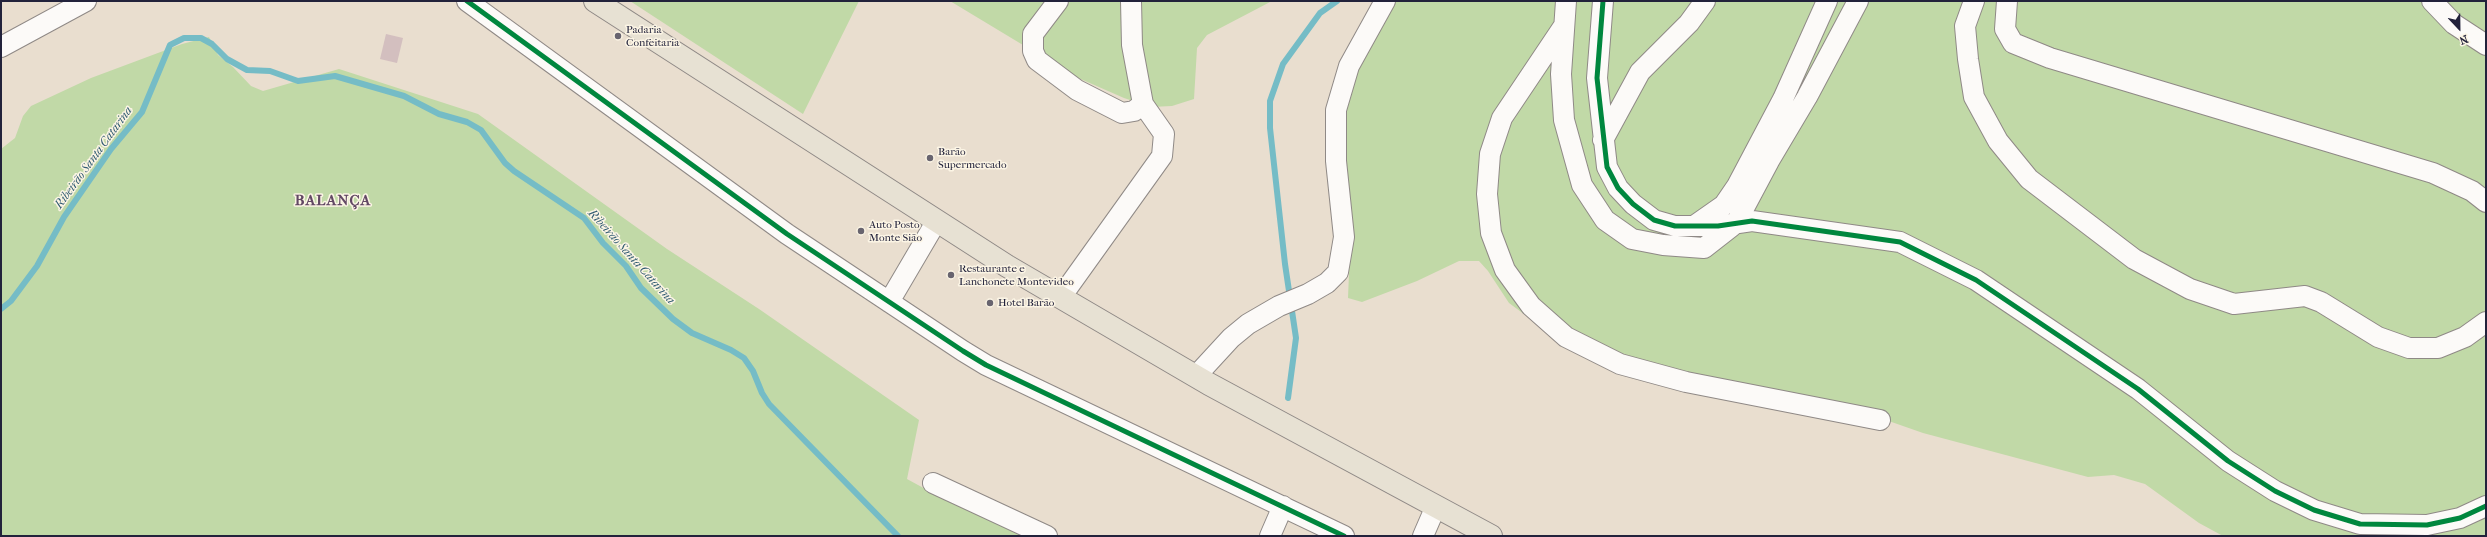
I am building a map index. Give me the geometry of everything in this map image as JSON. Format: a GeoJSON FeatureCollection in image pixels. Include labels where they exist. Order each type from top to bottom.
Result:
{"type":"FeatureCollection","features":[{"type":"Feature","properties":{"kind":"highway"},"geometry":{"type":"LineString","coordinates":[[595,1],[669,46],[936,222],[1061,297],[1196,376],[1491,536]]}},
{"type":"Feature","properties":{"kind":"street"},"geometry":{"type":"LineString","coordinates":[[1,47],[86,1]]}},
{"type":"Feature","properties":{"kind":"street"},"geometry":{"type":"LineString","coordinates":[[467,1],[787,234],[986,366],[1344,536]]}},
{"type":"Feature","properties":{"kind":"street"},"geometry":{"type":"LineString","coordinates":[[1058,1],[1033,34],[1033,51],[1037,60],[1077,90],[1122,112],[1134,111],[1143,104]]}},
{"type":"Feature","properties":{"kind":"street"},"geometry":{"type":"LineString","coordinates":[[1061,297],[1162,156],[1164,134],[1143,104],[1132,45],[1131,1]]}},
{"type":"Feature","properties":{"kind":"street"},"geometry":{"type":"LineString","coordinates":[[1196,376],[1231,338],[1248,324],[1279,306],[1308,294],[1327,283],[1338,272],[1344,237],[1336,161],[1336,110],[1349,66],[1385,1]]}},
{"type":"Feature","properties":{"kind":"street"},"geometry":{"type":"LineString","coordinates":[[1566,1],[1563,27],[1561,74],[1564,120],[1582,185],[1604,220],[1632,239],[1663,245],[1704,248],[1736,223],[1769,161],[1807,97],[1858,1]]}},
{"type":"Feature","properties":{"kind":"street"},"geometry":{"type":"LineString","coordinates":[[1603,1],[1597,78],[1607,167],[1618,188],[1634,204],[1654,220],[1675,226],[1759,221],[1900,242],[1969,277],[2138,389],[2228,460],[2275,491],[2314,510],[2360,524],[2427,525],[2460,518],[2486,506]]}},
{"type":"Feature","properties":{"kind":"street"},"geometry":{"type":"LineString","coordinates":[[1603,140],[1640,72],[1689,23],[1706,1]]}},
{"type":"Feature","properties":{"kind":"street"},"geometry":{"type":"LineString","coordinates":[[1694,226],[1724,205],[1736,186],[1783,98],[1827,1]]}},
{"type":"Feature","properties":{"kind":"street"},"geometry":{"type":"LineString","coordinates":[[1974,1],[1965,26],[1974,97],[1998,141],[2029,179],[2134,258],[2190,289],[2234,304],[2305,296],[2321,302],[2378,337],[2409,348],[2438,348],[2465,337],[2486,322]]}},
{"type":"Feature","properties":{"kind":"street"},"geometry":{"type":"LineString","coordinates":[[2007,1],[2004,29],[2013,43],[2050,58],[2433,173],[2472,190],[2486,202]]}},
{"type":"Feature","properties":{"kind":"street"},"geometry":{"type":"LineString","coordinates":[[2432,1],[2454,24],[2486,45]]}},
{"type":"Feature","properties":{"kind":"street"},"geometry":{"type":"LineString","coordinates":[[1563,27],[1502,118],[1490,154],[1487,194],[1491,233],[1505,270],[1531,306],[1566,337],[1620,364],[1693,384],[1880,420]]}},
{"type":"Feature","properties":{"kind":"street"},"geometry":{"type":"LineString","coordinates":[[889,302],[936,222]]}},
{"type":"Feature","properties":{"kind":"street"},"geometry":{"type":"LineString","coordinates":[[933,483],[1046,536]]}},
{"type":"Feature","properties":{"kind":"street"},"geometry":{"type":"LineString","coordinates":[[1270,536],[1283,506]]}},
{"type":"Feature","properties":{"kind":"street"},"geometry":{"type":"LineString","coordinates":[[1423,536],[1436,506]]}},
{"type":"Feature","properties":{"kind":"green space"},"geometry":{"type":"Polygon","coordinates":[[[630,1],[859,1],[803,114],[630,1]]]}},
{"type":"Feature","properties":{"kind":"green space"},"geometry":{"type":"Polygon","coordinates":[[[950,1],[1272,1],[1207,35],[1197,48],[1194,99],[1172,106],[1151,107],[1124,98],[1076,77],[950,1]]]}},
{"type":"Feature","properties":{"kind":"green space"},"geometry":{"type":"Polygon","coordinates":[[[1394,1],[2486,1],[2486,536],[2223,536],[2199,523],[2145,484],[2114,475],[2088,477],[1923,433],[1843,405],[1697,388],[1563,343],[1509,303],[1488,271],[1479,261],[1459,261],[1417,281],[1362,302],[1348,298],[1350,249],[1342,128],[1354,71],[1394,1]]]}},
{"type":"Feature","properties":{"kind":"green space"},"geometry":{"type":"Polygon","coordinates":[[[209,37],[218,55],[233,67],[251,86],[263,91],[339,69],[478,114],[667,249],[759,309],[919,420],[907,479],[929,491],[1034,536],[1,536],[1,149],[15,138],[23,116],[31,106],[91,78],[182,44],[209,37]]]}},
{"type":"Feature","properties":{"kind":"building"},"geometry":{"type":"Polygon","coordinates":[[[386,34],[403,38],[397,63],[380,59],[386,34]]]}},
{"type":"Feature","properties":{"kind":"waterway"},"geometry":{"type":"LineString","coordinates":[[1288,398],[1296,338],[1285,264],[1270,128],[1270,101],[1283,64],[1320,13],[1337,1]]}},
{"type":"Feature","properties":{"kind":"waterway","name":"Ribeirão Santa Catarina"},"geometry":{"type":"LineString","coordinates":[[1,309],[11,301],[37,266],[64,217],[111,149],[142,112],[170,45],[184,38],[201,38],[212,44],[227,59],[247,70],[270,71],[298,81],[335,76],[404,96],[439,114],[467,122],[481,130],[505,163],[514,171],[584,218],[603,243],[626,266],[641,288],[673,319],[692,333],[731,350],[744,358],[753,371],[762,393],[769,404],[898,536]]}},
{"type":"Feature","properties":{"kind":"cycle path"},"geometry":{"type":"LineString","coordinates":[[467,1],[787,234],[963,351],[986,365],[1344,536]]}},
{"type":"Feature","properties":{"kind":"cycle path"},"geometry":{"type":"LineString","coordinates":[[1603,1],[1597,78],[1607,167],[1618,188],[1633,204],[1654,220],[1675,226],[1718,226],[1752,221],[1900,242],[1976,280],[2138,389],[2228,461],[2275,491],[2314,510],[2360,524],[2427,525],[2460,518],[2486,506]]}},
{"type":"Feature","properties":{"kind":"place","name":"Padaria Confeitaria"},"geometry":{"type":"Point","coordinates":[618,36]}},
{"type":"Feature","properties":{"kind":"place","name":"Barão Supermercado"},"geometry":{"type":"Point","coordinates":[930,158]}},
{"type":"Feature","properties":{"kind":"place","name":"Auto Posto Monte Sião"},"geometry":{"type":"Point","coordinates":[861,231]}},
{"type":"Feature","properties":{"kind":"place","name":"Restaurante e Lanchonete Montevideo"},"geometry":{"type":"Point","coordinates":[951,275]}},
{"type":"Feature","properties":{"kind":"place","name":"Hotel Barão"},"geometry":{"type":"Point","coordinates":[990,303]}},
{"type":"Feature","properties":{"kind":"district","name":"BALANÇA"},"geometry":{"type":"Point","coordinates":[333,201]}}]}
